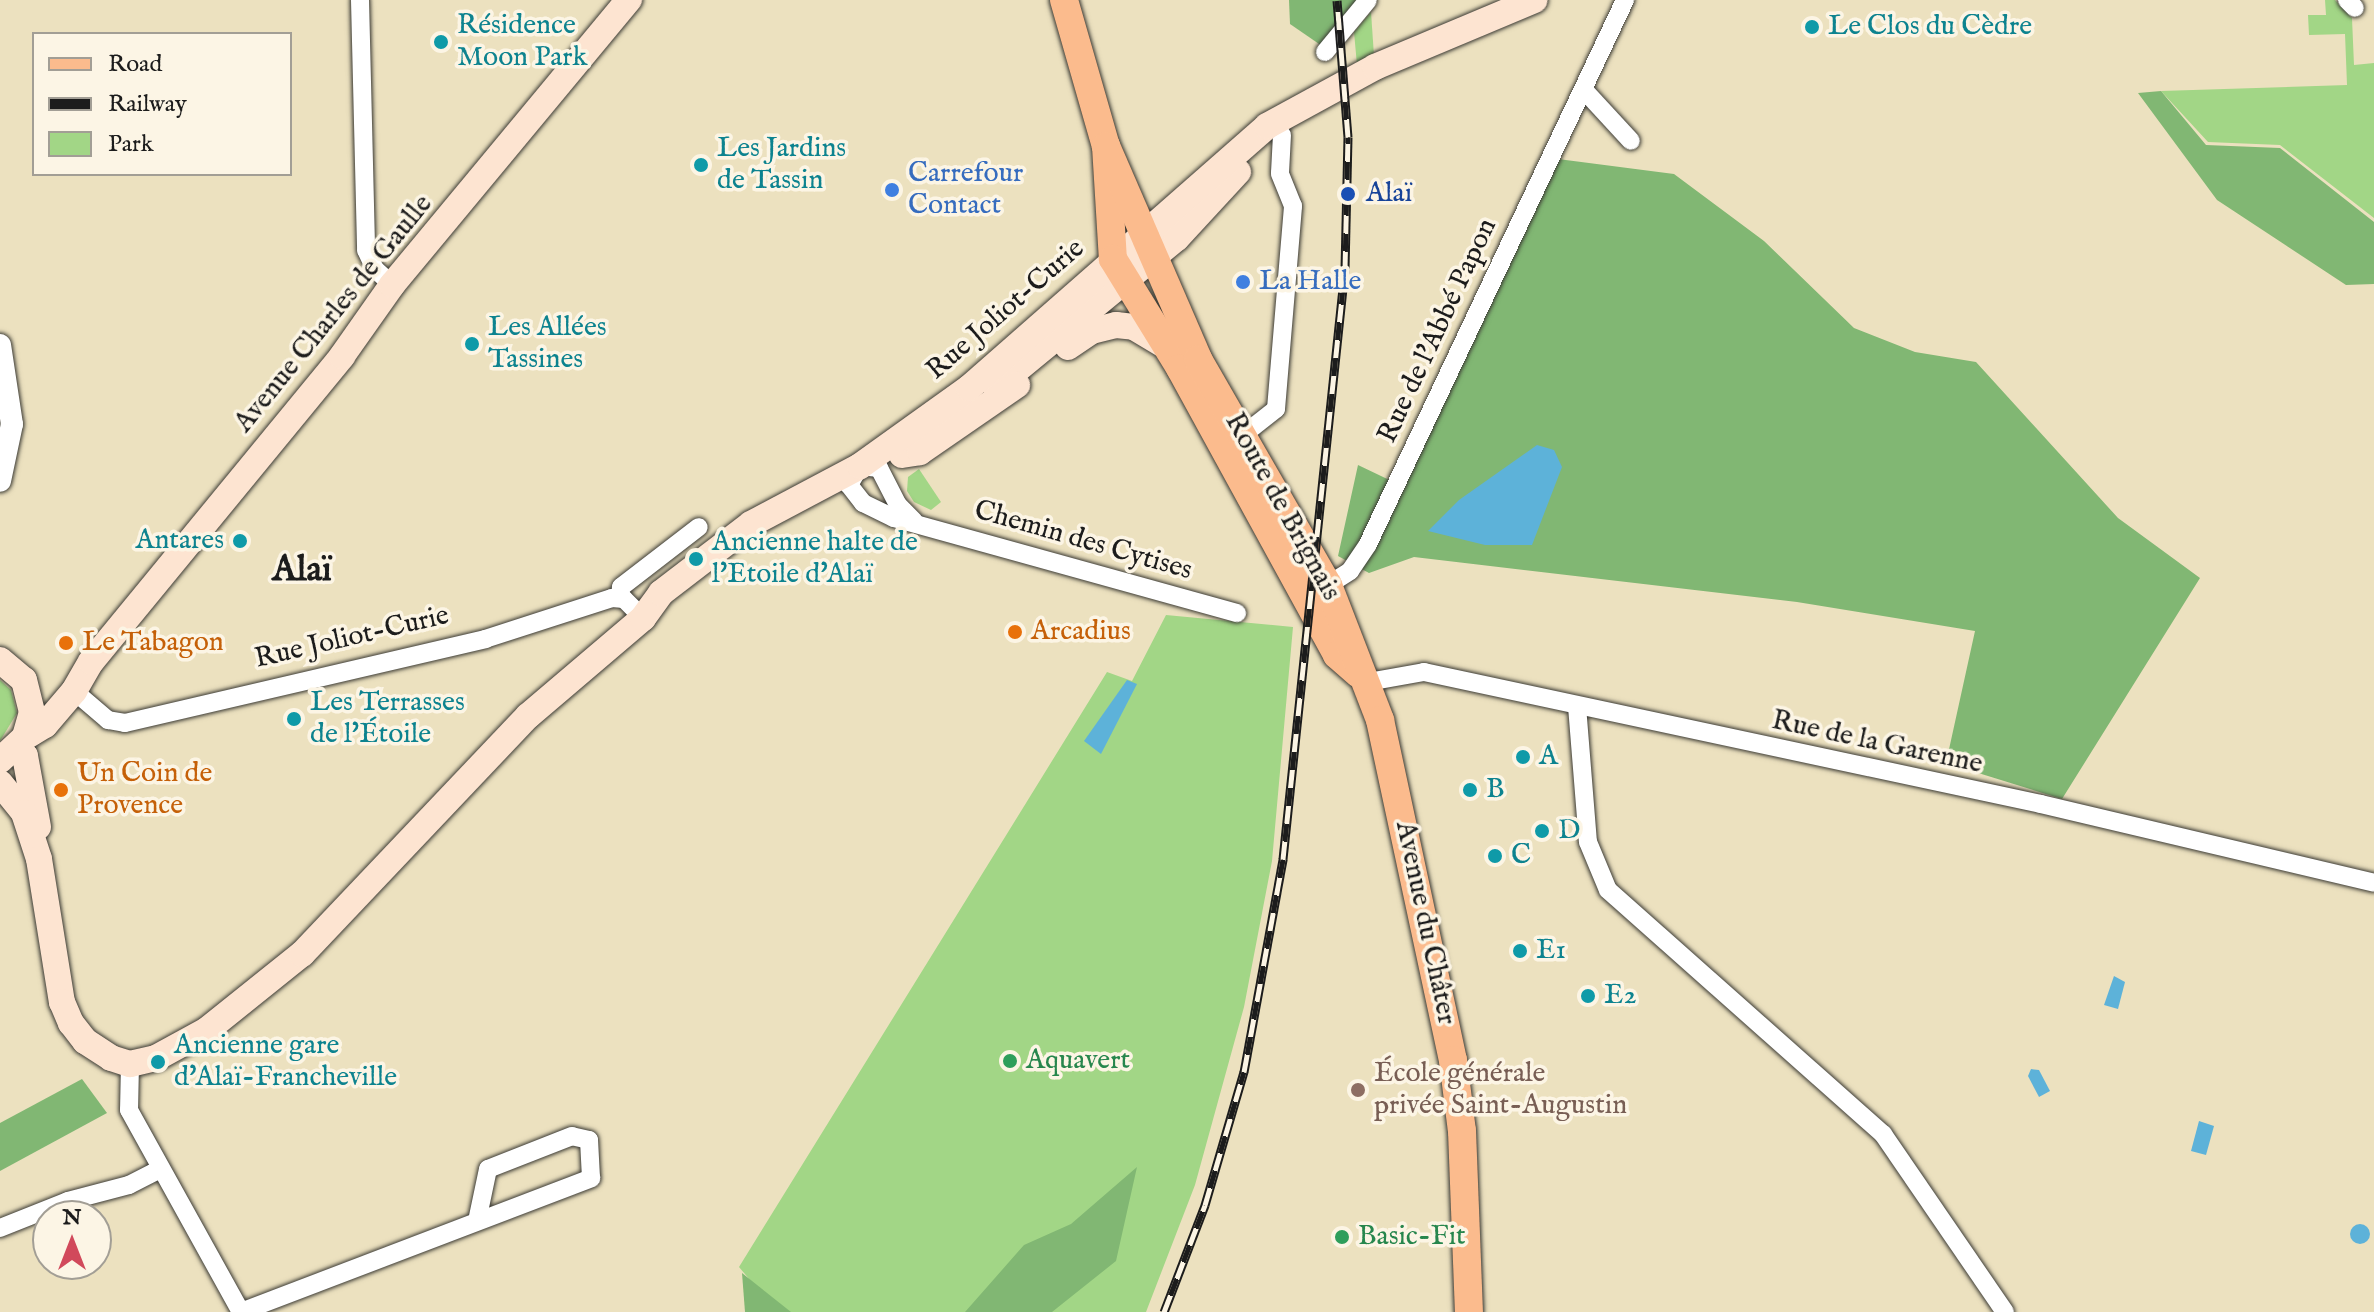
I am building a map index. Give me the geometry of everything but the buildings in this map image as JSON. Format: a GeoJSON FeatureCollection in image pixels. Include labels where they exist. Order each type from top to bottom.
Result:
{"type":"FeatureCollection","features":[{"type":"Feature","properties":{"kind":"main road","name":"Avenue Charles de Gaulle"},"geometry":{"type":"LineString","coordinates":[[14,748],[45,725],[74,691],[88,667],[342,356],[392,285],[629,0]]}},
{"type":"Feature","properties":{"kind":"main road","name":"Route de Brignais"},"geometry":{"type":"LineString","coordinates":[[1064,0],[1106,146],[1133,268],[1167,347],[1337,655],[1368,682]]}},
{"type":"Feature","properties":{"kind":"main road","name":"Rue Joliot-Curie"},"geometry":{"type":"LineString","coordinates":[[1142,233],[1267,126],[1375,67],[1534,0]]}},
{"type":"Feature","properties":{"kind":"main road","name":"Rue Joliot-Curie"},"geometry":{"type":"LineString","coordinates":[[130,1064],[156,1058],[207,1030],[302,954],[528,716],[643,618],[670,606],[757,537],[863,473],[902,455],[975,404],[1133,268],[1254,155],[1414,53]]}},
{"type":"Feature","properties":{"kind":"main road","name":"Route de Brignais"},"geometry":{"type":"LineString","coordinates":[[1106,146],[1132,199],[1142,233],[1133,268],[1198,359],[1243,435],[1328,585],[1368,682]]}},
{"type":"Feature","properties":{"kind":"main road","name":"Rue Joliot-Curie"},"geometry":{"type":"LineString","coordinates":[[863,473],[969,388],[1133,268]]}},
{"type":"Feature","properties":{"kind":"main road","name":"Rue Joliot-Curie"},"geometry":{"type":"LineString","coordinates":[[902,455],[920,452],[966,424],[1092,331],[1134,327],[1167,347]]}},
{"type":"Feature","properties":{"kind":"main road"},"geometry":{"type":"LineString","coordinates":[[2,658],[27,687],[32,712],[14,748],[25,756],[38,817],[39,859],[62,1002],[71,1023],[85,1041],[130,1064]]}},
{"type":"Feature","properties":{"kind":"main road","name":"Avenue Charles de Gaulle"},"geometry":{"type":"LineString","coordinates":[[27,687],[63,687],[88,667]]}},
{"type":"Feature","properties":{"kind":"main road","name":"Avenue du Châter"},"geometry":{"type":"LineString","coordinates":[[1368,682],[1453,1060],[1462,1131],[1469,1312]]}},
{"type":"Feature","properties":{"kind":"main road"},"geometry":{"type":"LineString","coordinates":[[0,783],[24,813],[39,859]]}},
{"type":"Feature","properties":{"kind":"street"},"geometry":{"type":"LineString","coordinates":[[360,0],[366,250],[375,269],[392,285]]}},
{"type":"Feature","properties":{"kind":"street"},"geometry":{"type":"LineString","coordinates":[[1325,52],[1368,0]]}},
{"type":"Feature","properties":{"kind":"street","name":"Rue de l'Abbé Papon"},"geometry":{"type":"LineString","coordinates":[[1328,585],[1350,571],[1368,544],[1625,0]]}},
{"type":"Feature","properties":{"kind":"street"},"geometry":{"type":"LineString","coordinates":[[1584,90],[1631,141]]}},
{"type":"Feature","properties":{"kind":"street"},"geometry":{"type":"LineString","coordinates":[[1243,435],[1276,409],[1293,206],[1280,173],[1282,135]]}},
{"type":"Feature","properties":{"kind":"street"},"geometry":{"type":"LineString","coordinates":[[0,345],[12,424],[0,481]]}},
{"type":"Feature","properties":{"kind":"street"},"geometry":{"type":"LineString","coordinates":[[863,473],[914,521]]}},
{"type":"Feature","properties":{"kind":"street","name":"Chemin des Cytises"},"geometry":{"type":"LineString","coordinates":[[863,473],[863,503],[914,521],[1237,613]]}},
{"type":"Feature","properties":{"kind":"street"},"geometry":{"type":"LineString","coordinates":[[643,618],[620,598],[621,587],[699,527]]}},
{"type":"Feature","properties":{"kind":"street","name":"Rue Joliot-Curie"},"geometry":{"type":"LineString","coordinates":[[74,691],[108,720],[143,720],[485,639],[620,598]]}},
{"type":"Feature","properties":{"kind":"street","name":"Rue de la Garenne"},"geometry":{"type":"LineString","coordinates":[[1368,682],[1424,672],[2374,883]]}},
{"type":"Feature","properties":{"kind":"street"},"geometry":{"type":"LineString","coordinates":[[1577,706],[1588,842],[1608,890],[1873,1124],[2005,1312]]}},
{"type":"Feature","properties":{"kind":"street"},"geometry":{"type":"LineString","coordinates":[[130,1064],[129,1110],[159,1170],[241,1312],[591,1178],[589,1140],[572,1136],[488,1169],[477,1221]]}},
{"type":"Feature","properties":{"kind":"street"},"geometry":{"type":"LineString","coordinates":[[0,1228],[68,1201],[129,1185],[159,1170]]}},
{"type":"Feature","properties":{"kind":"green space"},"geometry":{"type":"Polygon","coordinates":[[[1289,0],[1358,0],[1322,46],[1290,24],[1289,0]]]}},
{"type":"Feature","properties":{"kind":"green space"},"geometry":{"type":"Polygon","coordinates":[[[2325,0],[2335,0],[2352,18],[2354,65],[2374,63],[2374,218],[2280,145],[2208,142],[2161,91],[2347,85],[2345,34],[2309,35],[2308,15],[2326,15],[2325,0]]]}},
{"type":"Feature","properties":{"kind":"green space"},"geometry":{"type":"Polygon","coordinates":[[[1371,12],[1374,56],[1357,65],[1354,32],[1371,12]]]}},
{"type":"Feature","properties":{"kind":"green space"},"geometry":{"type":"Polygon","coordinates":[[[2161,91],[2206,145],[2280,148],[2374,222],[2374,284],[2346,285],[2217,200],[2138,93],[2161,91]]]}},
{"type":"Feature","properties":{"kind":"green space"},"geometry":{"type":"Polygon","coordinates":[[[1558,159],[1674,174],[1764,241],[1854,328],[1915,352],[1976,362],[2118,518],[2200,578],[2062,799],[1946,763],[1975,631],[1797,602],[1414,557],[1369,573],[1338,556],[1358,465],[1404,487],[1558,159]]]}},
{"type":"Feature","properties":{"kind":"green space"},"geometry":{"type":"Polygon","coordinates":[[[919,469],[941,502],[931,510],[914,502],[907,491],[908,477],[919,469]]]}},
{"type":"Feature","properties":{"kind":"green space"},"geometry":{"type":"Polygon","coordinates":[[[1166,615],[1293,627],[1272,861],[1244,1007],[1195,1185],[1146,1312],[777,1312],[739,1267],[1107,672],[1132,681],[1166,615]]]}},
{"type":"Feature","properties":{"kind":"green space"},"geometry":{"type":"Polygon","coordinates":[[[0,680],[11,690],[17,713],[0,741],[0,680]]]}},
{"type":"Feature","properties":{"kind":"green space"},"geometry":{"type":"Polygon","coordinates":[[[82,1079],[107,1113],[0,1171],[0,1123],[82,1079]]]}},
{"type":"Feature","properties":{"kind":"green space"},"geometry":{"type":"Polygon","coordinates":[[[1137,1167],[1116,1261],[1052,1312],[965,1312],[1024,1245],[1071,1224],[1137,1167]]]}},
{"type":"Feature","properties":{"kind":"green space"},"geometry":{"type":"Polygon","coordinates":[[[742,1273],[791,1312],[745,1312],[742,1273]]]}},
{"type":"Feature","properties":{"kind":"water"},"geometry":{"type":"Polygon","coordinates":[[[1537,445],[1554,450],[1562,467],[1532,545],[1485,545],[1428,531],[1459,500],[1537,445]]]}},
{"type":"Feature","properties":{"kind":"water"},"geometry":{"type":"Polygon","coordinates":[[[1127,680],[1137,684],[1101,754],[1084,741],[1127,680]]]}},
{"type":"Feature","properties":{"kind":"water"},"geometry":{"type":"Polygon","coordinates":[[[2114,976],[2125,982],[2118,1009],[2104,1005],[2114,976]]]}},
{"type":"Feature","properties":{"kind":"water"},"geometry":{"type":"Polygon","coordinates":[[[2031,1069],[2039,1070],[2050,1091],[2039,1097],[2028,1076],[2031,1069]]]}},
{"type":"Feature","properties":{"kind":"water"},"geometry":{"type":"Polygon","coordinates":[[[2199,1121],[2214,1126],[2206,1155],[2191,1151],[2199,1121]]]}},
{"type":"Feature","properties":{"kind":"water"},"geometry":{"type":"Polygon","coordinates":[[[2360,1224],[2367,1227],[2370,1234],[2367,1241],[2360,1244],[2353,1241],[2350,1234],[2353,1227],[2360,1224]]]}},
{"type":"Feature","properties":{"kind":"railway"},"geometry":{"type":"LineString","coordinates":[[1164,1312],[1205,1205],[1244,1072],[1283,859],[1345,269],[1348,137],[1337,0]]}},
{"type":"Feature","properties":{"kind":"place","name":"Le Clos du Cèdre"},"geometry":{"type":"Point","coordinates":[1812,27]}},
{"type":"Feature","properties":{"kind":"place","name":"Résidence Moon Park"},"geometry":{"type":"Point","coordinates":[441,42]}},
{"type":"Feature","properties":{"kind":"place","name":"Les Jardins de Tassin"},"geometry":{"type":"Point","coordinates":[701,165]}},
{"type":"Feature","properties":{"kind":"place","name":"Carrefour Contact"},"geometry":{"type":"Point","coordinates":[892,190]}},
{"type":"Feature","properties":{"kind":"place","name":"Alaï"},"geometry":{"type":"Point","coordinates":[1348,194]}},
{"type":"Feature","properties":{"kind":"place","name":"La Halle"},"geometry":{"type":"Point","coordinates":[1243,282]}},
{"type":"Feature","properties":{"kind":"place","name":"Les Allées Tassines"},"geometry":{"type":"Point","coordinates":[472,344]}},
{"type":"Feature","properties":{"kind":"place","name":"Antares"},"geometry":{"type":"Point","coordinates":[240,541]}},
{"type":"Feature","properties":{"kind":"place","name":"Ancienne halte de l'Etoile d'Alaï"},"geometry":{"type":"Point","coordinates":[696,559]}},
{"type":"Feature","properties":{"kind":"place","name":"Arcadius"},"geometry":{"type":"Point","coordinates":[1015,632]}},
{"type":"Feature","properties":{"kind":"place","name":"Le Tabagon"},"geometry":{"type":"Point","coordinates":[66,643]}},
{"type":"Feature","properties":{"kind":"place","name":"Les Terrasses de l'Étoile"},"geometry":{"type":"Point","coordinates":[294,719]}},
{"type":"Feature","properties":{"kind":"place","name":"A"},"geometry":{"type":"Point","coordinates":[1523,757]}},
{"type":"Feature","properties":{"kind":"place","name":"Un Coin de Provence"},"geometry":{"type":"Point","coordinates":[61,790]}},
{"type":"Feature","properties":{"kind":"place","name":"B"},"geometry":{"type":"Point","coordinates":[1470,790]}},
{"type":"Feature","properties":{"kind":"place","name":"D"},"geometry":{"type":"Point","coordinates":[1542,831]}},
{"type":"Feature","properties":{"kind":"place","name":"C"},"geometry":{"type":"Point","coordinates":[1495,856]}},
{"type":"Feature","properties":{"kind":"place","name":"E1"},"geometry":{"type":"Point","coordinates":[1520,951]}},
{"type":"Feature","properties":{"kind":"place","name":"E2"},"geometry":{"type":"Point","coordinates":[1588,996]}},
{"type":"Feature","properties":{"kind":"place","name":"Aquavert"},"geometry":{"type":"Point","coordinates":[1010,1061]}},
{"type":"Feature","properties":{"kind":"place","name":"Ancienne gare d'Alaï-Francheville"},"geometry":{"type":"Point","coordinates":[158,1062]}},
{"type":"Feature","properties":{"kind":"place","name":"École générale privée Saint-Augustin"},"geometry":{"type":"Point","coordinates":[1358,1090]}},
{"type":"Feature","properties":{"kind":"place","name":"Basic-Fit"},"geometry":{"type":"Point","coordinates":[1342,1237]}},
{"type":"Feature","properties":{"kind":"district","name":"Alaï"},"geometry":{"type":"Point","coordinates":[302,571]}}]}
